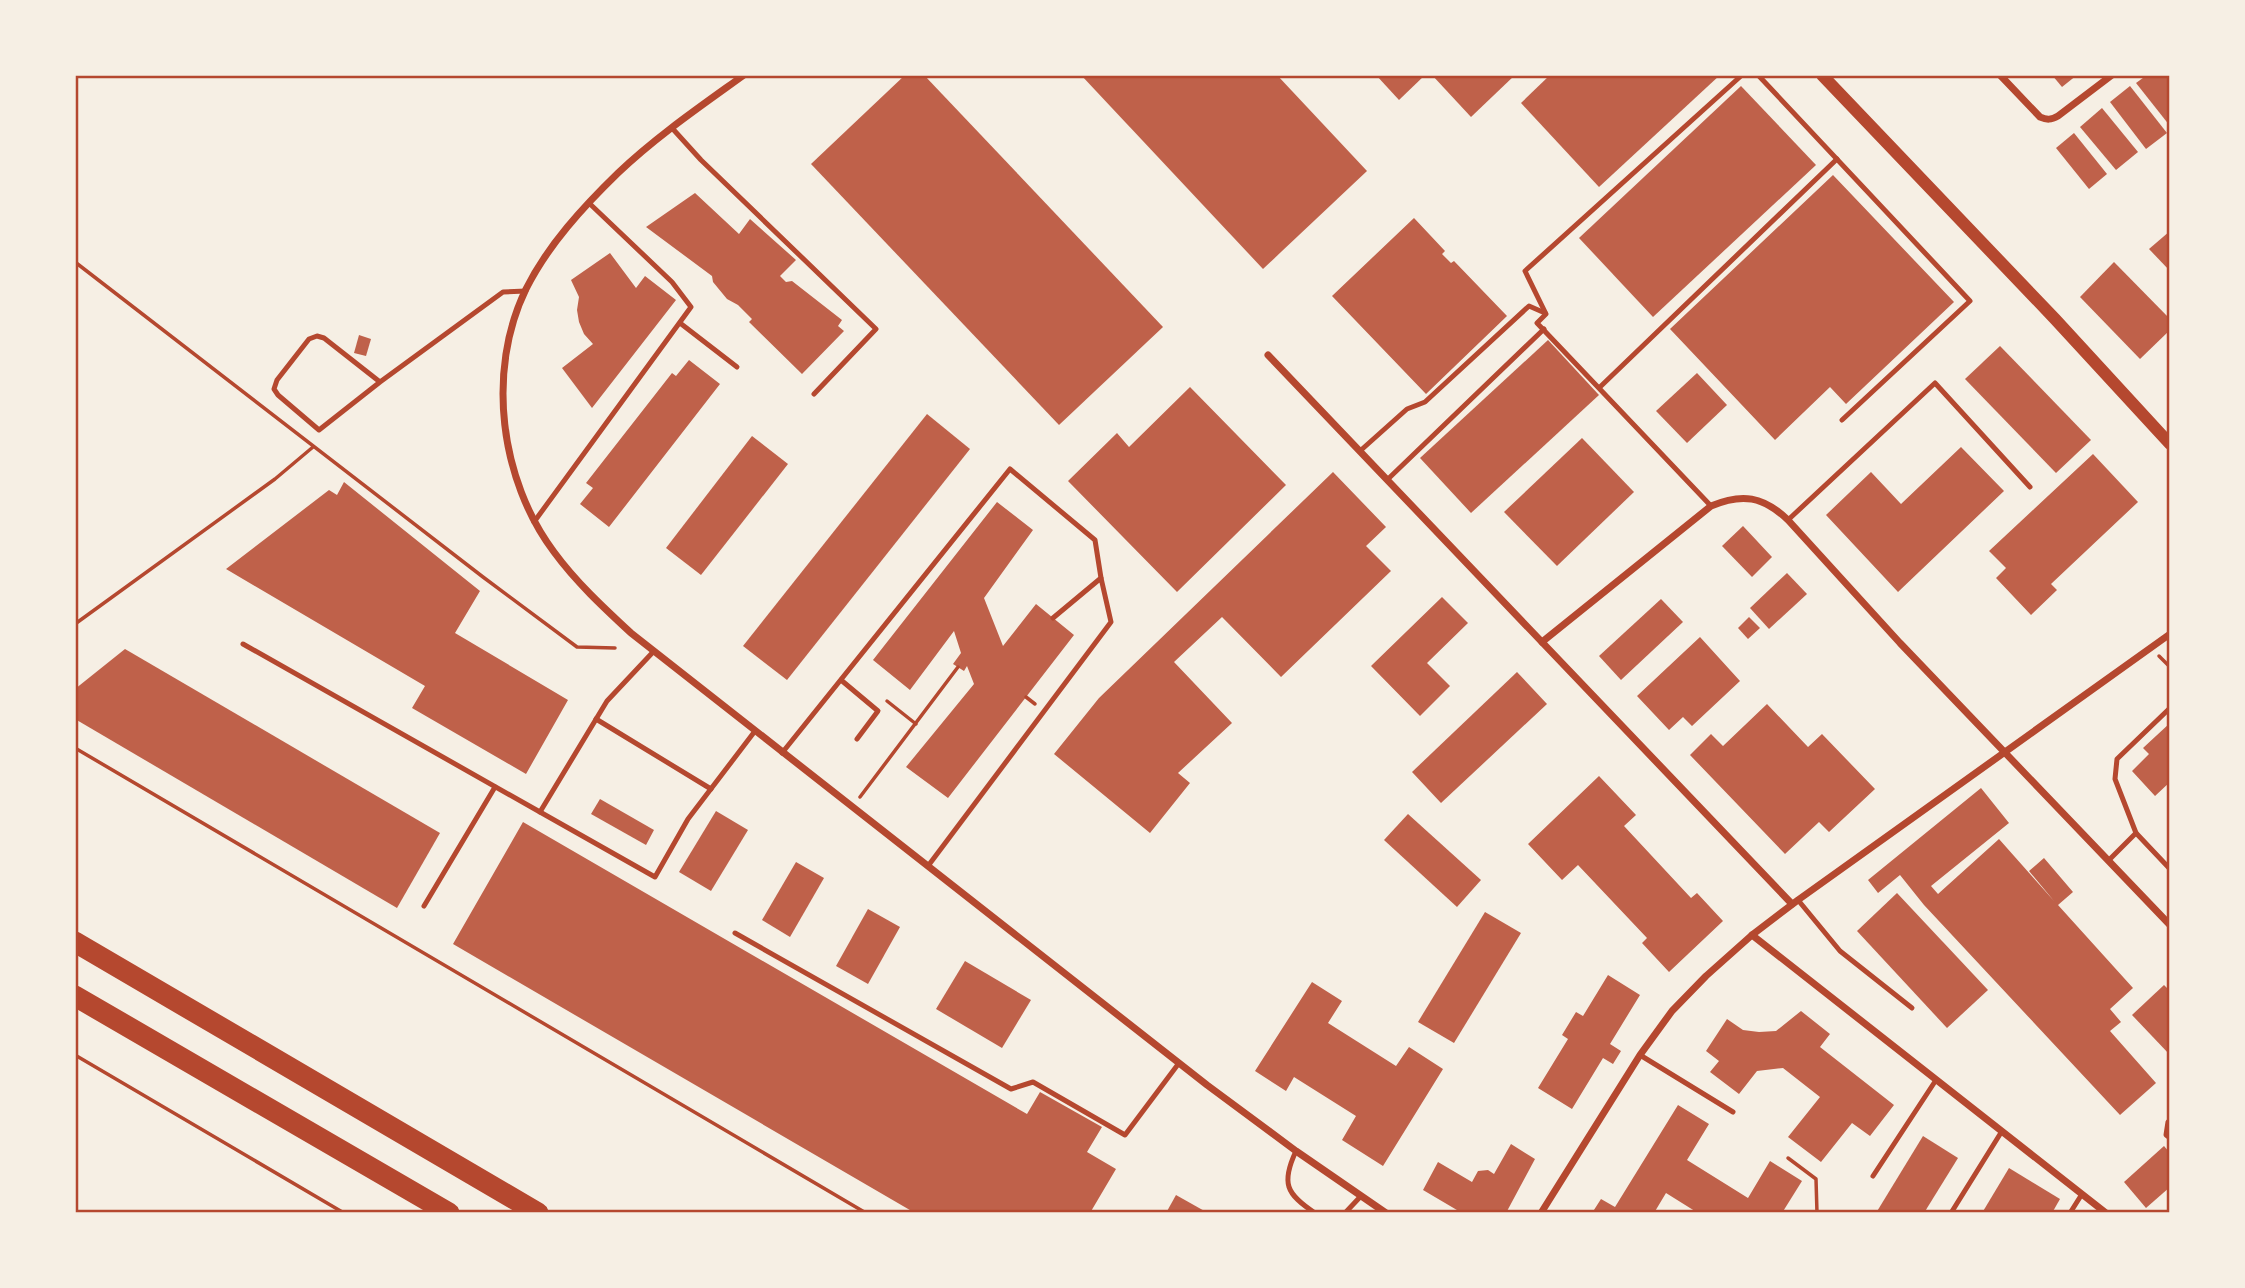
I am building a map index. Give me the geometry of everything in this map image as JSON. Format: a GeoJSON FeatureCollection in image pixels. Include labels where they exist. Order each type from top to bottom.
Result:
{"type":"FeatureCollection","features":[{"type":"Feature","properties":{"kind":"highway"},"geometry":{"type":"LineString","coordinates":[[75,942],[538,1213]]}},
{"type":"Feature","properties":{"kind":"highway"},"geometry":{"type":"LineString","coordinates":[[75,996],[449,1213]]}},
{"type":"Feature","properties":{"kind":"street"},"geometry":{"type":"LineString","coordinates":[[744,75],[672,128],[620,171],[589,202],[556,242],[526,290],[516,316],[507,354],[502,398],[505,437],[513,471],[534,522],[553,551],[586,590],[631,633],[1179,1063],[1296,1152],[1386,1213]]}},
{"type":"Feature","properties":{"kind":"street"},"geometry":{"type":"LineString","coordinates":[[1822,75],[2170,444]]}},
{"type":"Feature","properties":{"kind":"street"},"geometry":{"type":"LineString","coordinates":[[2000,75],[2040,117],[2053,120],[2112,75]]}},
{"type":"Feature","properties":{"kind":"street"},"geometry":{"type":"LineString","coordinates":[[1268,355],[1795,902]]}},
{"type":"Feature","properties":{"kind":"street"},"geometry":{"type":"LineString","coordinates":[[1542,642],[1711,506],[1726,500],[1752,499],[1775,508],[2170,925]]}},
{"type":"Feature","properties":{"kind":"street"},"geometry":{"type":"LineString","coordinates":[[1541,1213],[1640,1055],[1672,1012],[1706,975],[1795,902],[2170,634]]}},
{"type":"Feature","properties":{"kind":"street"},"geometry":{"type":"LineString","coordinates":[[1752,935],[2106,1213]]}},
{"type":"Feature","properties":{"kind":"lane"},"geometry":{"type":"LineString","coordinates":[[1546,314],[1525,271],[1742,75]]}},
{"type":"Feature","properties":{"kind":"lane"},"geometry":{"type":"LineString","coordinates":[[1758,75],[1970,301],[1843,420]]}},
{"type":"Feature","properties":{"kind":"lane"},"geometry":{"type":"LineString","coordinates":[[672,128],[701,160],[876,329],[814,394]]}},
{"type":"Feature","properties":{"kind":"lane"},"geometry":{"type":"LineString","coordinates":[[1600,387],[1837,159]]}},
{"type":"Feature","properties":{"kind":"lane"},"geometry":{"type":"LineString","coordinates":[[534,522],[691,307],[672,282],[589,202]]}},
{"type":"Feature","properties":{"kind":"lane"},"geometry":{"type":"LineString","coordinates":[[380,382],[324,338],[317,336],[309,339],[277,380],[274,389],[278,396],[319,430],[503,292],[526,290]]}},
{"type":"Feature","properties":{"kind":"lane"},"geometry":{"type":"LineString","coordinates":[[1360,451],[1407,409],[1425,402],[1529,306],[1546,314]]}},
{"type":"Feature","properties":{"kind":"lane"},"geometry":{"type":"LineString","coordinates":[[1546,314],[1537,323],[1711,506]]}},
{"type":"Feature","properties":{"kind":"lane"},"geometry":{"type":"LineString","coordinates":[[680,323],[737,367]]}},
{"type":"Feature","properties":{"kind":"lane"},"geometry":{"type":"LineString","coordinates":[[1387,480],[1544,329]]}},
{"type":"Feature","properties":{"kind":"lane"},"geometry":{"type":"LineString","coordinates":[[1788,520],[1935,383],[2029,487]]}},
{"type":"Feature","properties":{"kind":"lane"},"geometry":{"type":"LineString","coordinates":[[782,752],[1010,469],[1095,540],[1111,622],[928,866]]}},
{"type":"Feature","properties":{"kind":"lane"},"geometry":{"type":"LineString","coordinates":[[1053,618],[1101,578]]}},
{"type":"Feature","properties":{"kind":"lane"},"geometry":{"type":"LineString","coordinates":[[243,644],[655,877],[688,819],[755,731]]}},
{"type":"Feature","properties":{"kind":"lane"},"geometry":{"type":"LineString","coordinates":[[540,812],[607,701],[654,651]]}},
{"type":"Feature","properties":{"kind":"lane"},"geometry":{"type":"LineString","coordinates":[[841,680],[878,711],[857,739]]}},
{"type":"Feature","properties":{"kind":"lane"},"geometry":{"type":"LineString","coordinates":[[2170,708],[2117,759],[2115,779],[2136,833],[2170,870]]}},
{"type":"Feature","properties":{"kind":"lane"},"geometry":{"type":"LineString","coordinates":[[596,719],[711,789]]}},
{"type":"Feature","properties":{"kind":"lane"},"geometry":{"type":"LineString","coordinates":[[424,906],[495,787]]}},
{"type":"Feature","properties":{"kind":"lane"},"geometry":{"type":"LineString","coordinates":[[2109,860],[2136,833]]}},
{"type":"Feature","properties":{"kind":"lane"},"geometry":{"type":"LineString","coordinates":[[1795,902],[1840,951],[1912,1008]]}},
{"type":"Feature","properties":{"kind":"lane"},"geometry":{"type":"LineString","coordinates":[[735,933],[1011,1089],[1033,1082],[1125,1135],[1179,1063]]}},
{"type":"Feature","properties":{"kind":"lane"},"geometry":{"type":"LineString","coordinates":[[1640,1055],[1733,1112]]}},
{"type":"Feature","properties":{"kind":"lane"},"geometry":{"type":"LineString","coordinates":[[1873,1177],[1936,1080]]}},
{"type":"Feature","properties":{"kind":"lane"},"geometry":{"type":"LineString","coordinates":[[2170,1120],[2166,1135],[2170,1138]]}},
{"type":"Feature","properties":{"kind":"lane"},"geometry":{"type":"LineString","coordinates":[[1951,1213],[2002,1131]]}},
{"type":"Feature","properties":{"kind":"lane"},"geometry":{"type":"LineString","coordinates":[[1296,1152],[1287,1171],[1287,1182],[1293,1194],[1315,1213]]}},
{"type":"Feature","properties":{"kind":"lane"},"geometry":{"type":"LineString","coordinates":[[2070,1213],[2081,1194]]}},
{"type":"Feature","properties":{"kind":"lane"},"geometry":{"type":"LineString","coordinates":[[1345,1213],[1361,1196]]}},
{"type":"Feature","properties":{"kind":"path"},"geometry":{"type":"LineString","coordinates":[[75,262],[578,647],[615,648]]}},
{"type":"Feature","properties":{"kind":"path"},"geometry":{"type":"LineString","coordinates":[[75,624],[275,479],[313,446]]}},
{"type":"Feature","properties":{"kind":"path"},"geometry":{"type":"LineString","coordinates":[[2158,655],[2170,667]]}},
{"type":"Feature","properties":{"kind":"path"},"geometry":{"type":"LineString","coordinates":[[852,807],[958,667]]}},
{"type":"Feature","properties":{"kind":"path"},"geometry":{"type":"LineString","coordinates":[[75,748],[866,1213]]}},
{"type":"Feature","properties":{"kind":"path"},"geometry":{"type":"LineString","coordinates":[[75,1055],[344,1213]]}},
{"type":"Feature","properties":{"kind":"path"},"geometry":{"type":"LineString","coordinates":[[1788,1158],[1816,1180],[1817,1213]]}},
{"type":"Feature","properties":{"kind":"building"},"geometry":{"type":"Polygon","coordinates":[[[905,75],[924,75],[1163,327],[1059,425],[811,164],[905,75]]]}},
{"type":"Feature","properties":{"kind":"building"},"geometry":{"type":"Polygon","coordinates":[[[1081,75],[1277,75],[1367,171],[1263,269],[1081,75]]]}},
{"type":"Feature","properties":{"kind":"building"},"geometry":{"type":"Polygon","coordinates":[[[1376,75],[1425,75],[1399,100],[1376,75]]]}},
{"type":"Feature","properties":{"kind":"building"},"geometry":{"type":"Polygon","coordinates":[[[1432,75],[1515,75],[1471,117],[1432,75]]]}},
{"type":"Feature","properties":{"kind":"building"},"geometry":{"type":"Polygon","coordinates":[[[1550,75],[1720,75],[1599,187],[1521,103],[1550,75]]]}},
{"type":"Feature","properties":{"kind":"building"},"geometry":{"type":"Polygon","coordinates":[[[2052,75],[2077,75],[2062,87],[2052,75]]]}},
{"type":"Feature","properties":{"kind":"building"},"geometry":{"type":"Polygon","coordinates":[[[2147,75],[2165,75],[2170,82],[2170,126],[2136,83],[2147,75]]]}},
{"type":"Feature","properties":{"kind":"building"},"geometry":{"type":"Polygon","coordinates":[[[1741,86],[1816,165],[1653,317],[1579,238],[1741,86]]]}},
{"type":"Feature","properties":{"kind":"building"},"geometry":{"type":"Polygon","coordinates":[[[2130,86],[2167,133],[2146,149],[2110,102],[2130,86]]]}},
{"type":"Feature","properties":{"kind":"building"},"geometry":{"type":"Polygon","coordinates":[[[2102,108],[2138,152],[2116,170],[2080,127],[2102,108]]]}},
{"type":"Feature","properties":{"kind":"building"},"geometry":{"type":"Polygon","coordinates":[[[2074,133],[2107,174],[2089,189],[2056,148],[2074,133]]]}},
{"type":"Feature","properties":{"kind":"building"},"geometry":{"type":"Polygon","coordinates":[[[1833,175],[1954,302],[1846,404],[1830,387],[1775,440],[1670,329],[1833,175]]]}},
{"type":"Feature","properties":{"kind":"building"},"geometry":{"type":"Polygon","coordinates":[[[695,193],[739,234],[750,219],[796,260],[780,276],[786,282],[792,281],[842,320],[838,326],[844,331],[802,374],[749,322],[752,319],[738,305],[727,299],[713,282],[712,276],[646,227],[695,193]]]}},
{"type":"Feature","properties":{"kind":"building"},"geometry":{"type":"Polygon","coordinates":[[[1414,218],[1445,251],[1442,254],[1451,263],[1454,261],[1507,316],[1426,394],[1332,296],[1414,218]]]}},
{"type":"Feature","properties":{"kind":"building"},"geometry":{"type":"Polygon","coordinates":[[[2170,231],[2170,271],[2149,249],[2170,231]]]}},
{"type":"Feature","properties":{"kind":"building"},"geometry":{"type":"Polygon","coordinates":[[[610,253],[636,288],[645,276],[676,300],[592,408],[562,368],[593,344],[584,334],[579,322],[579,297],[571,280],[610,253]]]}},
{"type":"Feature","properties":{"kind":"building"},"geometry":{"type":"Polygon","coordinates":[[[2114,262],[2170,319],[2170,330],[2140,359],[2080,297],[2114,262]]]}},
{"type":"Feature","properties":{"kind":"building"},"geometry":{"type":"Polygon","coordinates":[[[359,335],[371,339],[366,356],[354,353],[359,335]]]}},
{"type":"Feature","properties":{"kind":"building"},"geometry":{"type":"Polygon","coordinates":[[[1548,340],[1599,395],[1471,513],[1420,458],[1548,340]]]}},
{"type":"Feature","properties":{"kind":"building"},"geometry":{"type":"Polygon","coordinates":[[[2000,346],[2091,440],[2056,473],[1965,379],[2000,346]]]}},
{"type":"Feature","properties":{"kind":"building"},"geometry":{"type":"Polygon","coordinates":[[[689,360],[720,384],[609,527],[580,504],[593,488],[586,483],[672,373],[676,376],[689,360]]]}},
{"type":"Feature","properties":{"kind":"building"},"geometry":{"type":"Polygon","coordinates":[[[1697,373],[1727,405],[1687,443],[1656,411],[1697,373]]]}},
{"type":"Feature","properties":{"kind":"building"},"geometry":{"type":"Polygon","coordinates":[[[1190,387],[1286,485],[1177,592],[1068,481],[1117,433],[1129,447],[1190,387]]]}},
{"type":"Feature","properties":{"kind":"building"},"geometry":{"type":"Polygon","coordinates":[[[927,414],[970,449],[787,680],[743,646],[927,414]]]}},
{"type":"Feature","properties":{"kind":"building"},"geometry":{"type":"Polygon","coordinates":[[[752,436],[788,464],[701,575],[666,548],[752,436]]]}},
{"type":"Feature","properties":{"kind":"building"},"geometry":{"type":"Polygon","coordinates":[[[1582,438],[1634,492],[1557,566],[1504,512],[1582,438]]]}},
{"type":"Feature","properties":{"kind":"building"},"geometry":{"type":"Polygon","coordinates":[[[1961,447],[2004,491],[1898,592],[1826,515],[1871,472],[1901,504],[1961,447]]]}},
{"type":"Feature","properties":{"kind":"building"},"geometry":{"type":"Polygon","coordinates":[[[2093,454],[2138,502],[2051,584],[2057,590],[2031,615],[1996,578],[2006,568],[1989,551],[2093,454]]]}},
{"type":"Feature","properties":{"kind":"building"},"geometry":{"type":"Polygon","coordinates":[[[1333,472],[1386,527],[1366,546],[1391,571],[1281,677],[1222,617],[1174,662],[1232,723],[1178,773],[1190,783],[1150,833],[1054,754],[1099,698],[1333,472]]]}},
{"type":"Feature","properties":{"kind":"building"},"geometry":{"type":"Polygon","coordinates":[[[344,482],[480,591],[455,633],[568,700],[526,774],[412,708],[425,686],[226,569],[329,490],[337,495],[344,482]]]}},
{"type":"Feature","properties":{"kind":"building"},"geometry":{"type":"Polygon","coordinates":[[[997,502],[1033,530],[984,598],[1003,646],[1036,604],[1074,635],[948,798],[906,767],[974,684],[967,666],[964,671],[953,664],[961,653],[954,631],[910,690],[873,660],[997,502]]]}},
{"type":"Feature","properties":{"kind":"building"},"geometry":{"type":"Polygon","coordinates":[[[1743,526],[1772,557],[1752,577],[1722,546],[1743,526]]]}},
{"type":"Feature","properties":{"kind":"building"},"geometry":{"type":"Polygon","coordinates":[[[1787,573],[1807,594],[1769,629],[1750,608],[1787,573]]]}},
{"type":"Feature","properties":{"kind":"building"},"geometry":{"type":"Polygon","coordinates":[[[1442,597],[1468,623],[1427,663],[1450,686],[1420,716],[1371,666],[1442,597]]]}},
{"type":"Feature","properties":{"kind":"building"},"geometry":{"type":"Polygon","coordinates":[[[1661,599],[1683,622],[1621,680],[1599,656],[1661,599]]]}},
{"type":"Feature","properties":{"kind":"building"},"geometry":{"type":"Polygon","coordinates":[[[1749,617],[1760,628],[1748,639],[1738,628],[1749,617]]]}},
{"type":"Feature","properties":{"kind":"building"},"geometry":{"type":"Polygon","coordinates":[[[1700,637],[1740,681],[1692,726],[1683,717],[1669,730],[1637,696],[1700,637]]]}},
{"type":"Feature","properties":{"kind":"building"},"geometry":{"type":"Polygon","coordinates":[[[125,649],[440,833],[397,908],[75,719],[75,689],[125,649]]]}},
{"type":"Feature","properties":{"kind":"building"},"geometry":{"type":"Polygon","coordinates":[[[1517,672],[1547,704],[1441,803],[1412,772],[1517,672]]]}},
{"type":"Feature","properties":{"kind":"building"},"geometry":{"type":"Polygon","coordinates":[[[1767,704],[1808,747],[1822,734],[1875,789],[1829,832],[1819,822],[1785,854],[1690,755],[1711,734],[1723,746],[1767,704]]]}},
{"type":"Feature","properties":{"kind":"building"},"geometry":{"type":"Polygon","coordinates":[[[2170,723],[2170,782],[2155,796],[2132,771],[2149,754],[2143,748],[2170,723]]]}},
{"type":"Feature","properties":{"kind":"building"},"geometry":{"type":"Polygon","coordinates":[[[1599,776],[1636,815],[1624,826],[1691,898],[1697,893],[1723,921],[1669,972],[1642,943],[1647,938],[1578,865],[1562,880],[1528,844],[1599,776]]]}},
{"type":"Feature","properties":{"kind":"building"},"geometry":{"type":"Polygon","coordinates":[[[1981,788],[2009,823],[1931,886],[1938,894],[1999,839],[2054,901],[2029,871],[2044,858],[2073,892],[2058,905],[2133,988],[2110,1009],[2121,1022],[2110,1031],[2156,1083],[2120,1115],[1924,905],[1900,875],[1878,893],[1868,880],[1981,788]]]}},
{"type":"Feature","properties":{"kind":"building"},"geometry":{"type":"Polygon","coordinates":[[[600,799],[654,830],[646,845],[591,814],[600,799]]]}},
{"type":"Feature","properties":{"kind":"building"},"geometry":{"type":"Polygon","coordinates":[[[716,811],[748,830],[711,891],[679,872],[716,811]]]}},
{"type":"Feature","properties":{"kind":"building"},"geometry":{"type":"Polygon","coordinates":[[[1408,814],[1481,880],[1457,907],[1384,840],[1408,814]]]}},
{"type":"Feature","properties":{"kind":"building"},"geometry":{"type":"Polygon","coordinates":[[[523,822],[1027,1114],[1040,1092],[1102,1127],[1087,1152],[1116,1169],[1090,1213],[915,1213],[453,944],[523,822]]]}},
{"type":"Feature","properties":{"kind":"building"},"geometry":{"type":"Polygon","coordinates":[[[796,862],[824,878],[790,937],[762,920],[796,862]]]}},
{"type":"Feature","properties":{"kind":"building"},"geometry":{"type":"Polygon","coordinates":[[[1897,893],[1988,990],[1947,1028],[1857,931],[1897,893]]]}},
{"type":"Feature","properties":{"kind":"building"},"geometry":{"type":"Polygon","coordinates":[[[868,909],[900,927],[868,984],[836,966],[868,909]]]}},
{"type":"Feature","properties":{"kind":"building"},"geometry":{"type":"Polygon","coordinates":[[[1485,912],[1521,933],[1454,1043],[1418,1022],[1485,912]]]}},
{"type":"Feature","properties":{"kind":"building"},"geometry":{"type":"Polygon","coordinates":[[[965,961],[1031,1000],[1002,1048],[936,1009],[965,961]]]}},
{"type":"Feature","properties":{"kind":"building"},"geometry":{"type":"Polygon","coordinates":[[[1608,975],[1640,995],[1610,1044],[1621,1051],[1613,1064],[1603,1058],[1572,1109],[1538,1088],[1568,1039],[1562,1035],[1576,1012],[1583,1016],[1608,975]]]}},
{"type":"Feature","properties":{"kind":"building"},"geometry":{"type":"Polygon","coordinates":[[[1312,982],[1342,1001],[1328,1023],[1396,1066],[1409,1047],[1443,1069],[1383,1166],[1342,1140],[1356,1116],[1294,1077],[1286,1091],[1255,1071],[1312,982]]]}},
{"type":"Feature","properties":{"kind":"building"},"geometry":{"type":"Polygon","coordinates":[[[2164,985],[2170,991],[2170,1055],[2132,1015],[2164,985]]]}},
{"type":"Feature","properties":{"kind":"building"},"geometry":{"type":"Polygon","coordinates":[[[1801,1011],[1830,1034],[1820,1047],[1894,1105],[1870,1136],[1852,1123],[1821,1162],[1788,1137],[1820,1097],[1783,1068],[1757,1071],[1739,1094],[1710,1072],[1719,1061],[1706,1051],[1727,1019],[1743,1030],[1776,1031],[1801,1011]]]}},
{"type":"Feature","properties":{"kind":"building"},"geometry":{"type":"Polygon","coordinates":[[[1678,1105],[1709,1124],[1687,1160],[1748,1198],[1770,1161],[1802,1181],[1782,1213],[1698,1213],[1666,1193],[1654,1213],[1592,1213],[1601,1199],[1615,1207],[1678,1105]]]}},
{"type":"Feature","properties":{"kind":"building"},"geometry":{"type":"Polygon","coordinates":[[[1923,1136],[1958,1158],[1924,1213],[1876,1213],[1923,1136]]]}},
{"type":"Feature","properties":{"kind":"building"},"geometry":{"type":"Polygon","coordinates":[[[1511,1144],[1535,1159],[1506,1213],[1462,1213],[1423,1190],[1438,1162],[1472,1182],[1478,1171],[1488,1170],[1494,1174],[1511,1144]]]}},
{"type":"Feature","properties":{"kind":"building"},"geometry":{"type":"Polygon","coordinates":[[[2164,1146],[2170,1153],[2170,1187],[2146,1208],[2124,1182],[2164,1146]]]}},
{"type":"Feature","properties":{"kind":"building"},"geometry":{"type":"Polygon","coordinates":[[[2009,1168],[2060,1199],[2052,1213],[1982,1213],[2009,1168]]]}},
{"type":"Feature","properties":{"kind":"building"},"geometry":{"type":"Polygon","coordinates":[[[1176,1195],[1208,1213],[1166,1213],[1176,1195]]]}}]}
